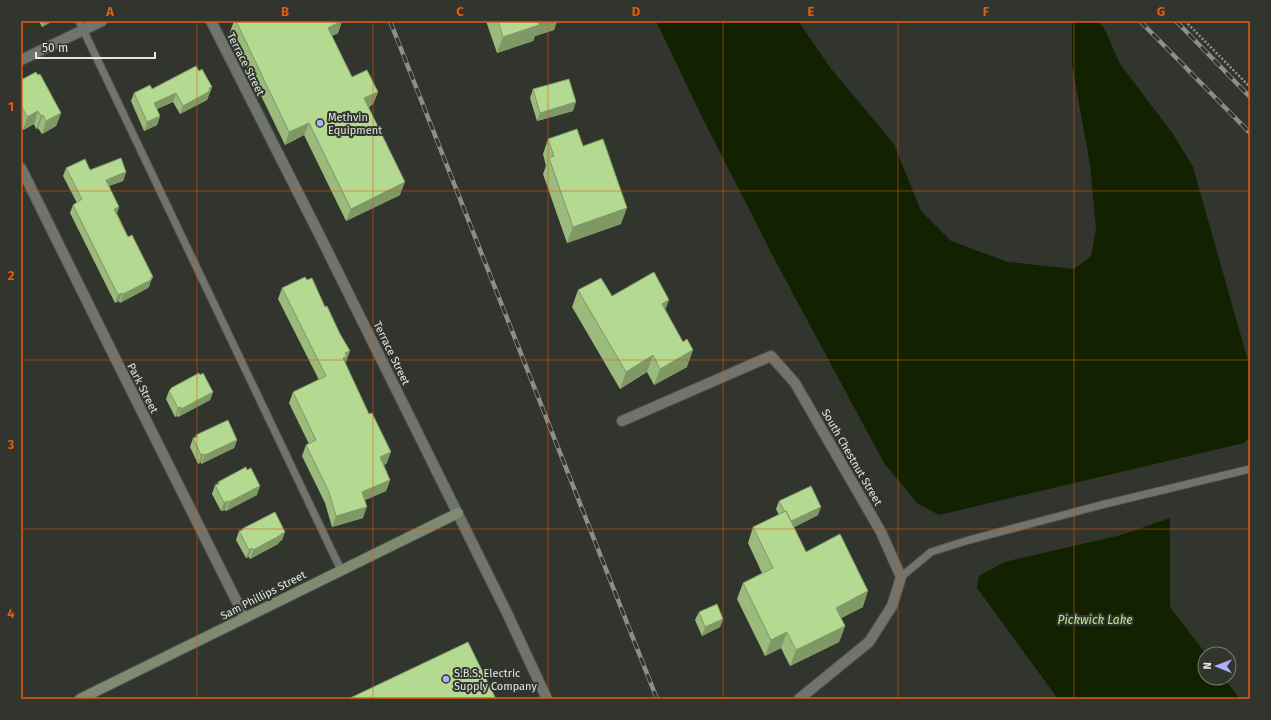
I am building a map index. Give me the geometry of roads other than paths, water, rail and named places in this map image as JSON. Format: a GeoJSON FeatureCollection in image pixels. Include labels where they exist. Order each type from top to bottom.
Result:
{"type":"FeatureCollection","features":[{"type":"Feature","properties":{"kind":"street"},"geometry":{"type":"LineString","coordinates":[[21,60],[81,25],[102,21]]}},
{"type":"Feature","properties":{"kind":"street","name":"Terrace Street"},"geometry":{"type":"LineString","coordinates":[[211,21],[458,512],[507,613],[546,699]]}},
{"type":"Feature","properties":{"kind":"street","name":"Park Street"},"geometry":{"type":"LineString","coordinates":[[21,168],[124,378],[245,618]]}},
{"type":"Feature","properties":{"kind":"street","name":"South Chestnut Street"},"geometry":{"type":"LineString","coordinates":[[622,421],[771,356],[795,383],[881,532],[901,577]]}},
{"type":"Feature","properties":{"kind":"street","name":"Sam Phillips Street"},"geometry":{"type":"LineString","coordinates":[[80,699],[458,512]]}},
{"type":"Feature","properties":{"kind":"street"},"geometry":{"type":"LineString","coordinates":[[799,699],[869,642],[892,606],[901,577]]}},
{"type":"Feature","properties":{"kind":"lane"},"geometry":{"type":"LineString","coordinates":[[81,25],[341,570]]}},
{"type":"Feature","properties":{"kind":"lane"},"geometry":{"type":"LineString","coordinates":[[901,577],[931,552],[969,540],[1120,500],[1250,469]]}},
{"type":"Feature","properties":{"kind":"water"},"geometry":{"type":"Polygon","coordinates":[[[656,21],[798,21],[832,70],[894,144],[921,211],[951,241],[1008,262],[1074,269],[1091,256],[1096,229],[1090,164],[1072,65],[1072,23],[1073,21],[1098,21],[1105,30],[1120,64],[1173,134],[1193,167],[1250,368],[1250,436],[1244,443],[939,515],[917,503],[884,463],[777,264],[701,115],[656,21]]]}},
{"type":"Feature","properties":{"kind":"water","name":"Pickwick Lake"},"geometry":{"type":"Polygon","coordinates":[[[1170,518],[1170,607],[1200,646],[1197,646],[1197,686],[1230,686],[1240,699],[1058,699],[977,588],[979,576],[1004,562],[1121,535],[1170,518]]]}},
{"type":"Feature","properties":{"kind":"railway"},"geometry":{"type":"LineString","coordinates":[[390,21],[657,699]]}},
{"type":"Feature","properties":{"kind":"railway"},"geometry":{"type":"LineString","coordinates":[[1140,21],[1250,133]]}},
{"type":"Feature","properties":{"kind":"railway"},"geometry":{"type":"LineString","coordinates":[[1176,21],[1250,97]]}},
{"type":"Feature","properties":{"kind":"place","name":"Methvin Equipment"},"geometry":{"type":"Point","coordinates":[320,123]}},
{"type":"Feature","properties":{"kind":"place","name":"S.B.S. Electric Supply Company"},"geometry":{"type":"Point","coordinates":[446,679]}}]}
